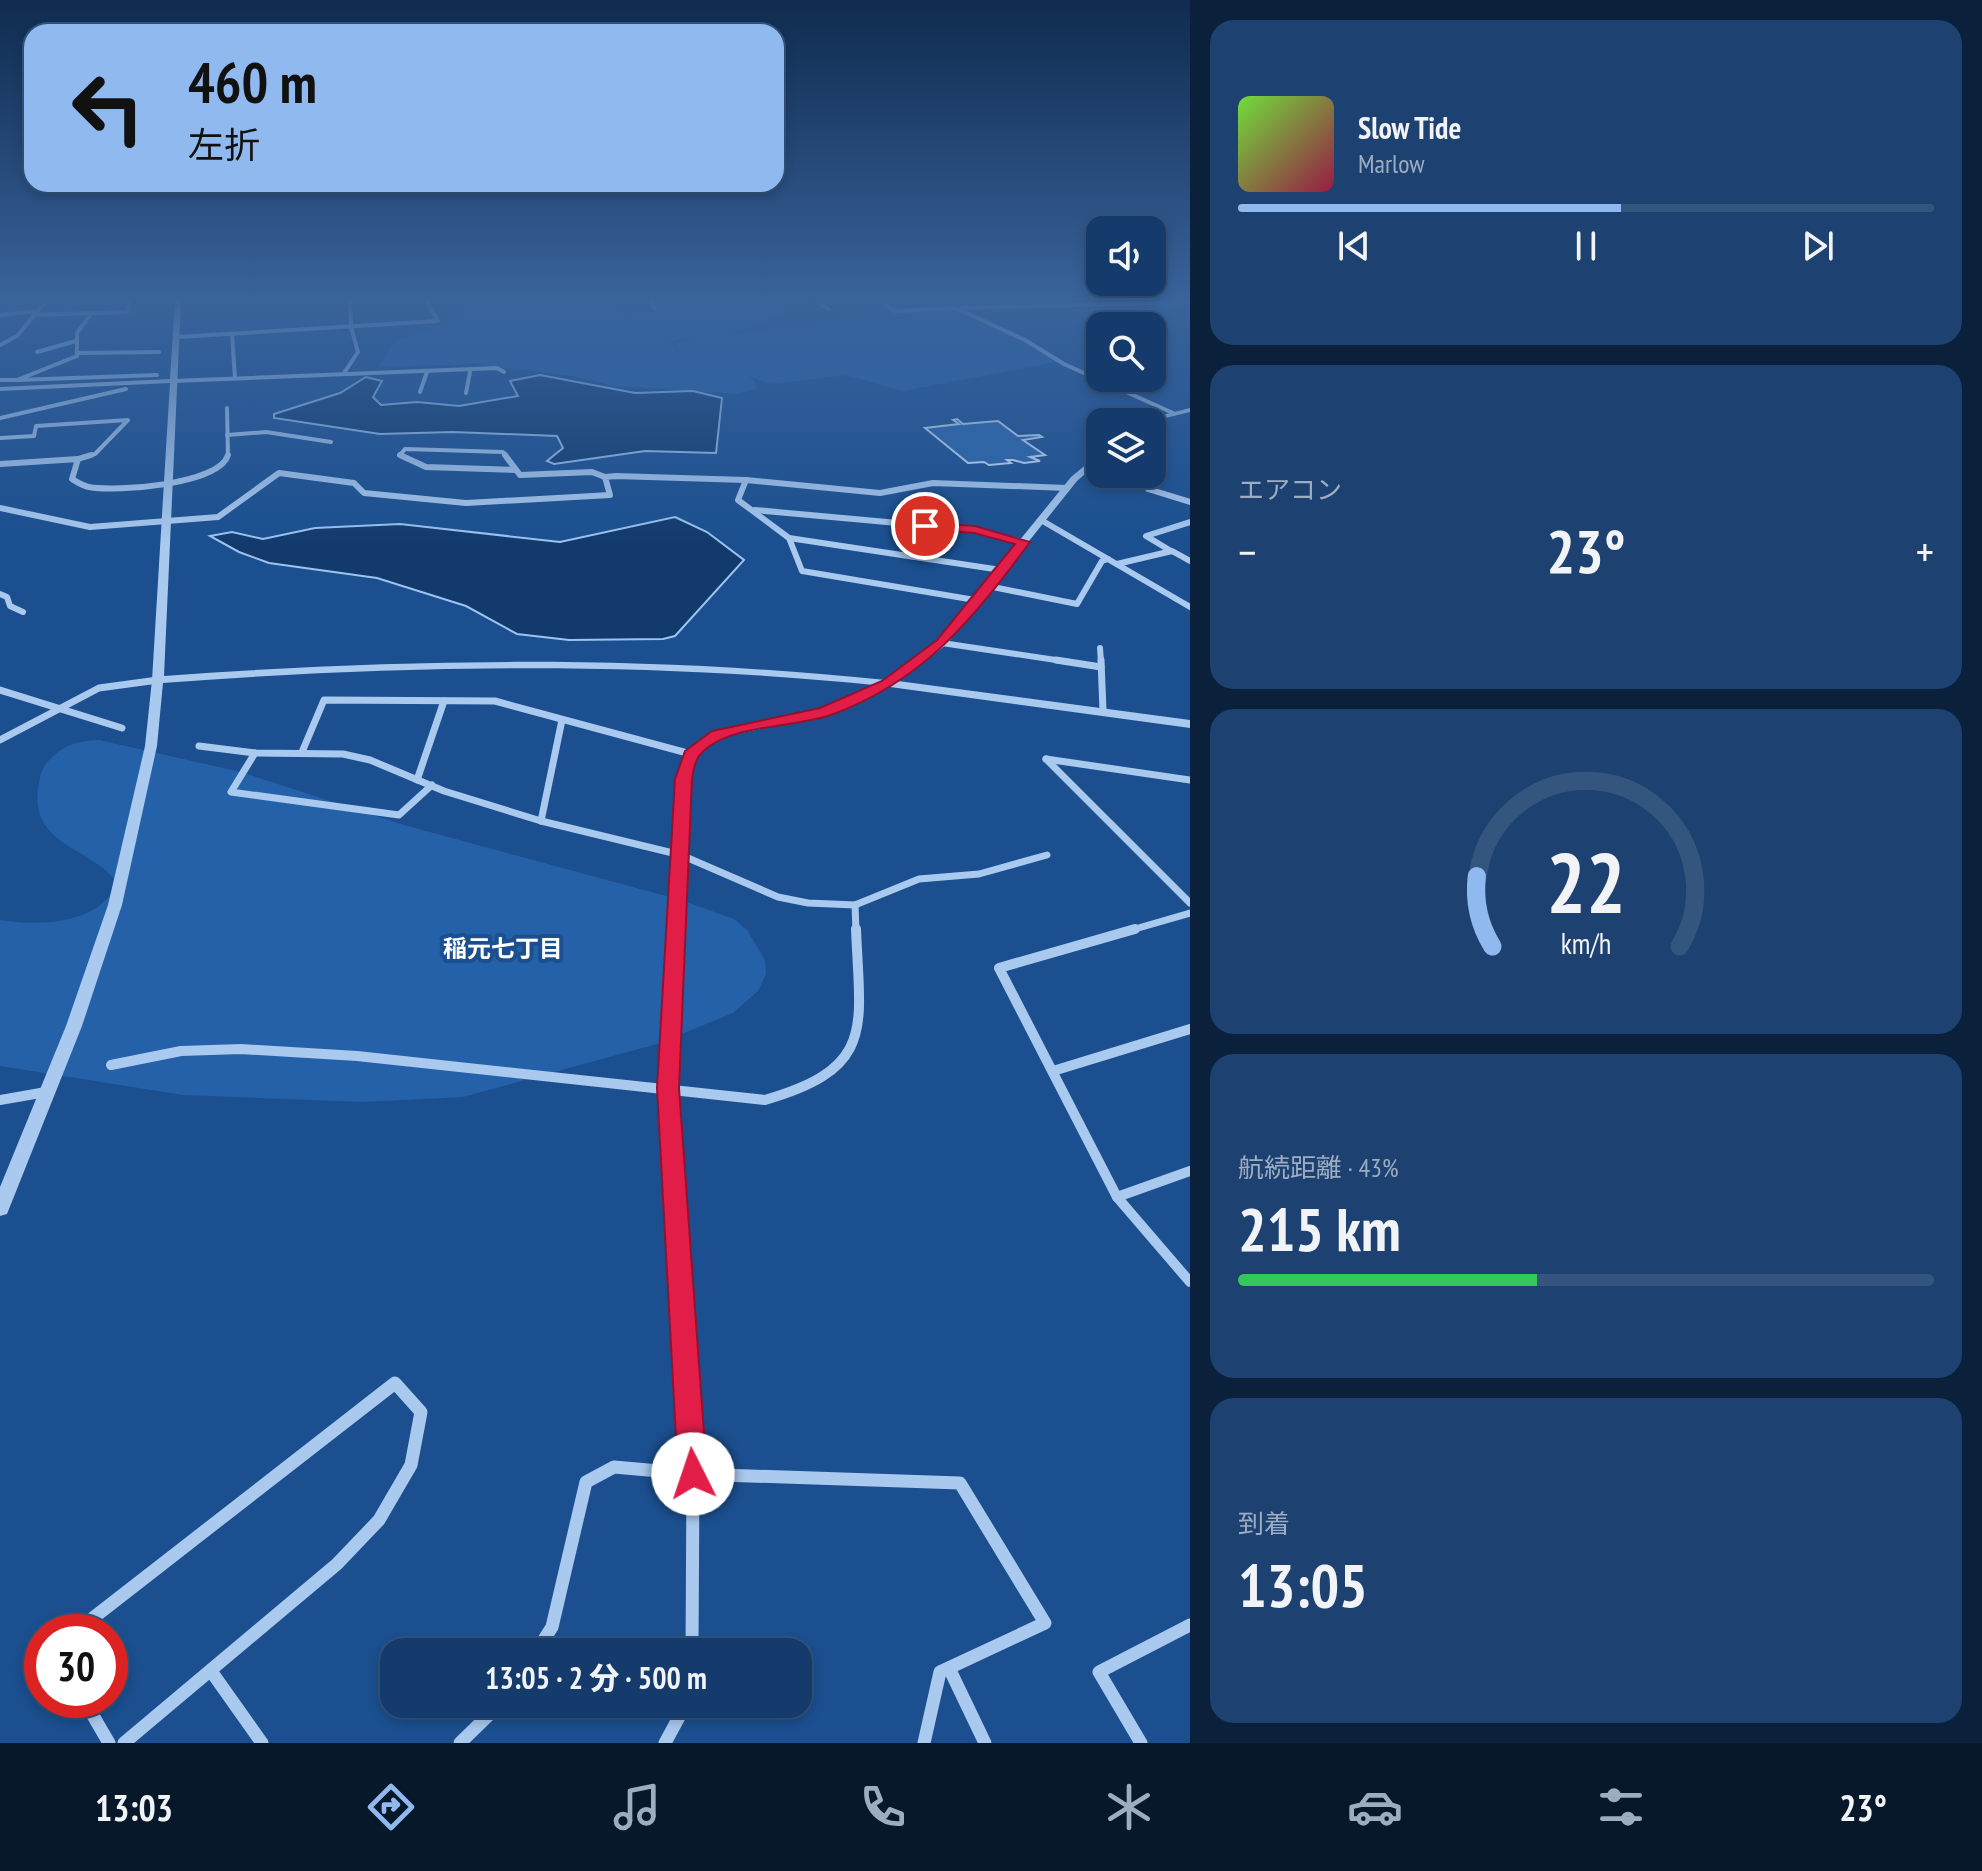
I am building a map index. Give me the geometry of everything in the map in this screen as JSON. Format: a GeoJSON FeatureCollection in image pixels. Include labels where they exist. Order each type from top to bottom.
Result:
{"type":"FeatureCollection","features":[{"type":"Feature","properties":{"kind":"street"},"geometry":{"type":"LineString","coordinates":[[0,389],[167,381]]}},
{"type":"Feature","properties":{"kind":"street"},"geometry":{"type":"LineString","coordinates":[[0,1209],[48,1091],[115,905],[151,746],[158,680],[174,381]]}},
{"type":"Feature","properties":{"kind":"street"},"geometry":{"type":"LineString","coordinates":[[420,392],[424,381]]}},
{"type":"Feature","properties":{"kind":"street"},"geometry":{"type":"LineString","coordinates":[[466,393],[468,381]]}},
{"type":"Feature","properties":{"kind":"street"},"geometry":{"type":"LineString","coordinates":[[1103,381],[1173,413]]}},
{"type":"Feature","properties":{"kind":"street"},"geometry":{"type":"LineString","coordinates":[[0,418],[126,389]]}},
{"type":"Feature","properties":{"kind":"street"},"geometry":{"type":"LineString","coordinates":[[78,459],[72,479],[87,487],[169,482],[217,472],[228,459],[227,408]]}},
{"type":"Feature","properties":{"kind":"street"},"geometry":{"type":"LineString","coordinates":[[1166,415],[1190,410]]}},
{"type":"Feature","properties":{"kind":"street"},"geometry":{"type":"LineString","coordinates":[[0,438],[34,436],[36,426],[128,420],[95,454],[78,459],[0,464]]}},
{"type":"Feature","properties":{"kind":"street"},"geometry":{"type":"LineString","coordinates":[[227,435],[266,432],[331,442]]}},
{"type":"Feature","properties":{"kind":"street"},"geometry":{"type":"LineString","coordinates":[[515,470],[426,467],[400,455],[405,449],[503,452],[520,475],[592,472],[605,477],[746,480],[880,493],[933,483],[1067,488]]}},
{"type":"Feature","properties":{"kind":"street"},"geometry":{"type":"LineString","coordinates":[[692,1638],[693,1474],[668,1088],[683,779],[691,754],[718,734],[825,712],[887,684],[942,643],[1067,488],[1086,470]]}},
{"type":"Feature","properties":{"kind":"street"},"geometry":{"type":"LineString","coordinates":[[2,509],[90,527],[225,514],[279,473],[354,483],[364,493],[466,503],[610,495],[605,477]]}},
{"type":"Feature","properties":{"kind":"street"},"geometry":{"type":"LineString","coordinates":[[746,480],[738,500],[789,538],[828,546],[954,559],[1001,570]]}},
{"type":"Feature","properties":{"kind":"street"},"geometry":{"type":"LineString","coordinates":[[1149,488],[1190,502]]}},
{"type":"Feature","properties":{"kind":"street"},"geometry":{"type":"LineString","coordinates":[[753,510],[975,530],[1023,542]]}},
{"type":"Feature","properties":{"kind":"street"},"geometry":{"type":"LineString","coordinates":[[1041,520],[1190,607]]}},
{"type":"Feature","properties":{"kind":"street"},"geometry":{"type":"LineString","coordinates":[[1190,522],[1146,536],[1190,561]]}},
{"type":"Feature","properties":{"kind":"street"},"geometry":{"type":"LineString","coordinates":[[789,538],[802,571],[809,575],[925,589],[975,600]]}},
{"type":"Feature","properties":{"kind":"street"},"geometry":{"type":"LineString","coordinates":[[1116,564],[1172,551]]}},
{"type":"Feature","properties":{"kind":"street"},"geometry":{"type":"LineString","coordinates":[[988,586],[1077,604],[1102,561],[1108,559]]}},
{"type":"Feature","properties":{"kind":"street"},"geometry":{"type":"LineString","coordinates":[[0,594],[7,597],[10,606],[23,612]]}},
{"type":"Feature","properties":{"kind":"street"},"geometry":{"type":"LineString","coordinates":[[942,643],[1101,667]]}},
{"type":"Feature","properties":{"kind":"street"},"geometry":{"type":"LineString","coordinates":[[1100,648],[1103,711]]}},
{"type":"Feature","properties":{"kind":"street"},"geometry":{"type":"LineString","coordinates":[[0,740],[53,708],[99,688],[158,680],[341,667],[556,664],[717,669],[887,684],[1190,724]]}},
{"type":"Feature","properties":{"kind":"street"},"geometry":{"type":"LineString","coordinates":[[0,690],[122,728]]}},
{"type":"Feature","properties":{"kind":"street"},"geometry":{"type":"LineString","coordinates":[[302,752],[324,700],[495,701],[691,754]]}},
{"type":"Feature","properties":{"kind":"street"},"geometry":{"type":"LineString","coordinates":[[417,780],[444,701]]}},
{"type":"Feature","properties":{"kind":"street"},"geometry":{"type":"LineString","coordinates":[[541,821],[562,720]]}},
{"type":"Feature","properties":{"kind":"street"},"geometry":{"type":"LineString","coordinates":[[199,746],[255,753],[302,752],[370,760],[417,780],[541,821],[681,855],[778,897],[808,903],[855,905],[919,879],[979,874],[1047,855]]}},
{"type":"Feature","properties":{"kind":"street"},"geometry":{"type":"LineString","coordinates":[[255,753],[231,792],[399,815],[432,785]]}},
{"type":"Feature","properties":{"kind":"street"},"geometry":{"type":"LineString","coordinates":[[1190,780],[1046,759],[1190,903]]}},
{"type":"Feature","properties":{"kind":"street"},"geometry":{"type":"LineString","coordinates":[[111,1065],[181,1051],[241,1049],[357,1056],[765,1100],[804,1092],[834,1074],[856,1045],[861,1017],[855,905]]}},
{"type":"Feature","properties":{"kind":"street"},"geometry":{"type":"LineString","coordinates":[[1190,913],[999,968],[1117,1197],[1190,1282]]}},
{"type":"Feature","properties":{"kind":"street"},"geometry":{"type":"LineString","coordinates":[[1053,1071],[1190,1029]]}},
{"type":"Feature","properties":{"kind":"street"},"geometry":{"type":"LineString","coordinates":[[0,1100],[48,1091]]}},
{"type":"Feature","properties":{"kind":"street"},"geometry":{"type":"LineString","coordinates":[[1117,1197],[1190,1171]]}},
{"type":"Feature","properties":{"kind":"street"},"geometry":{"type":"LineString","coordinates":[[98,1614],[395,1383],[421,1412],[411,1465],[379,1520],[337,1564],[124,1743]]}},
{"type":"Feature","properties":{"kind":"street"},"geometry":{"type":"LineString","coordinates":[[545,1638],[552,1627],[586,1482],[614,1467],[693,1474],[960,1483],[1045,1623],[940,1672],[924,1743]]}},
{"type":"Feature","properties":{"kind":"street"},"geometry":{"type":"LineString","coordinates":[[1141,1743],[1099,1672],[1190,1625]]}},
{"type":"Feature","properties":{"kind":"street"},"geometry":{"type":"LineString","coordinates":[[949,1668],[985,1743]]}},
{"type":"Feature","properties":{"kind":"street"},"geometry":{"type":"LineString","coordinates":[[211,1671],[262,1743]]}},
{"type":"Feature","properties":{"kind":"street"},"geometry":{"type":"LineString","coordinates":[[94,1718],[109,1743]]}},
{"type":"Feature","properties":{"kind":"street"},"geometry":{"type":"LineString","coordinates":[[460,1743],[486,1718]]}},
{"type":"Feature","properties":{"kind":"street"},"geometry":{"type":"LineString","coordinates":[[665,1743],[678,1718]]}},
{"type":"Feature","properties":{"kind":"shaded area"},"geometry":{"type":"Polygon","coordinates":[[[359,381],[382,381],[373,397],[381,405],[417,402],[459,406],[518,396],[510,381],[573,381],[635,393],[693,391],[722,398],[716,453],[645,451],[554,464],[547,461],[563,448],[557,436],[453,432],[380,434],[274,418],[274,414],[340,393],[359,381]]]}},
{"type":"Feature","properties":{"kind":"shaded area"},"geometry":{"type":"Polygon","coordinates":[[[594,381],[754,381],[758,388],[738,394],[613,386],[594,381]]]}},
{"type":"Feature","properties":{"kind":"shaded area"},"geometry":{"type":"Polygon","coordinates":[[[869,381],[954,381],[903,391],[869,381]]]}},
{"type":"Feature","properties":{"kind":"shaded area"},"geometry":{"type":"Polygon","coordinates":[[[675,517],[707,532],[744,560],[675,636],[663,639],[569,640],[517,634],[466,606],[377,578],[269,563],[239,552],[210,536],[232,532],[263,539],[315,528],[400,524],[560,542],[675,517]]]}},
{"type":"Feature","properties":{"kind":"shaded area"},"geometry":{"type":"Polygon","coordinates":[[[99,740],[241,772],[404,825],[681,900],[734,919],[747,930],[765,960],[766,974],[758,991],[733,1013],[657,1044],[463,1097],[362,1102],[183,1095],[0,1066],[0,920],[50,922],[83,915],[109,897],[117,883],[94,861],[54,835],[44,823],[38,808],[40,776],[51,759],[69,746],[99,740]]]}},
{"type":"Feature","properties":{"kind":"building"},"geometry":{"type":"Polygon","coordinates":[[[957,419],[963,424],[998,421],[1018,436],[1039,435],[1042,437],[1023,440],[1045,455],[1030,457],[1040,461],[1024,463],[1007,460],[1011,463],[968,463],[925,428],[959,424],[953,420],[957,419]]]}},
{"type":"Feature","properties":{"kind":"district","name":"稲元七丁目"},"geometry":{"type":"Point","coordinates":[503,948]}},
{"type":"Feature","properties":{"kind":"route"},"geometry":{"type":"LineString","coordinates":[[693,1474],[668,1088],[683,779],[691,754],[718,734],[735,728],[825,712],[887,684],[942,643],[1023,542],[975,530],[925,526]]}}]}
